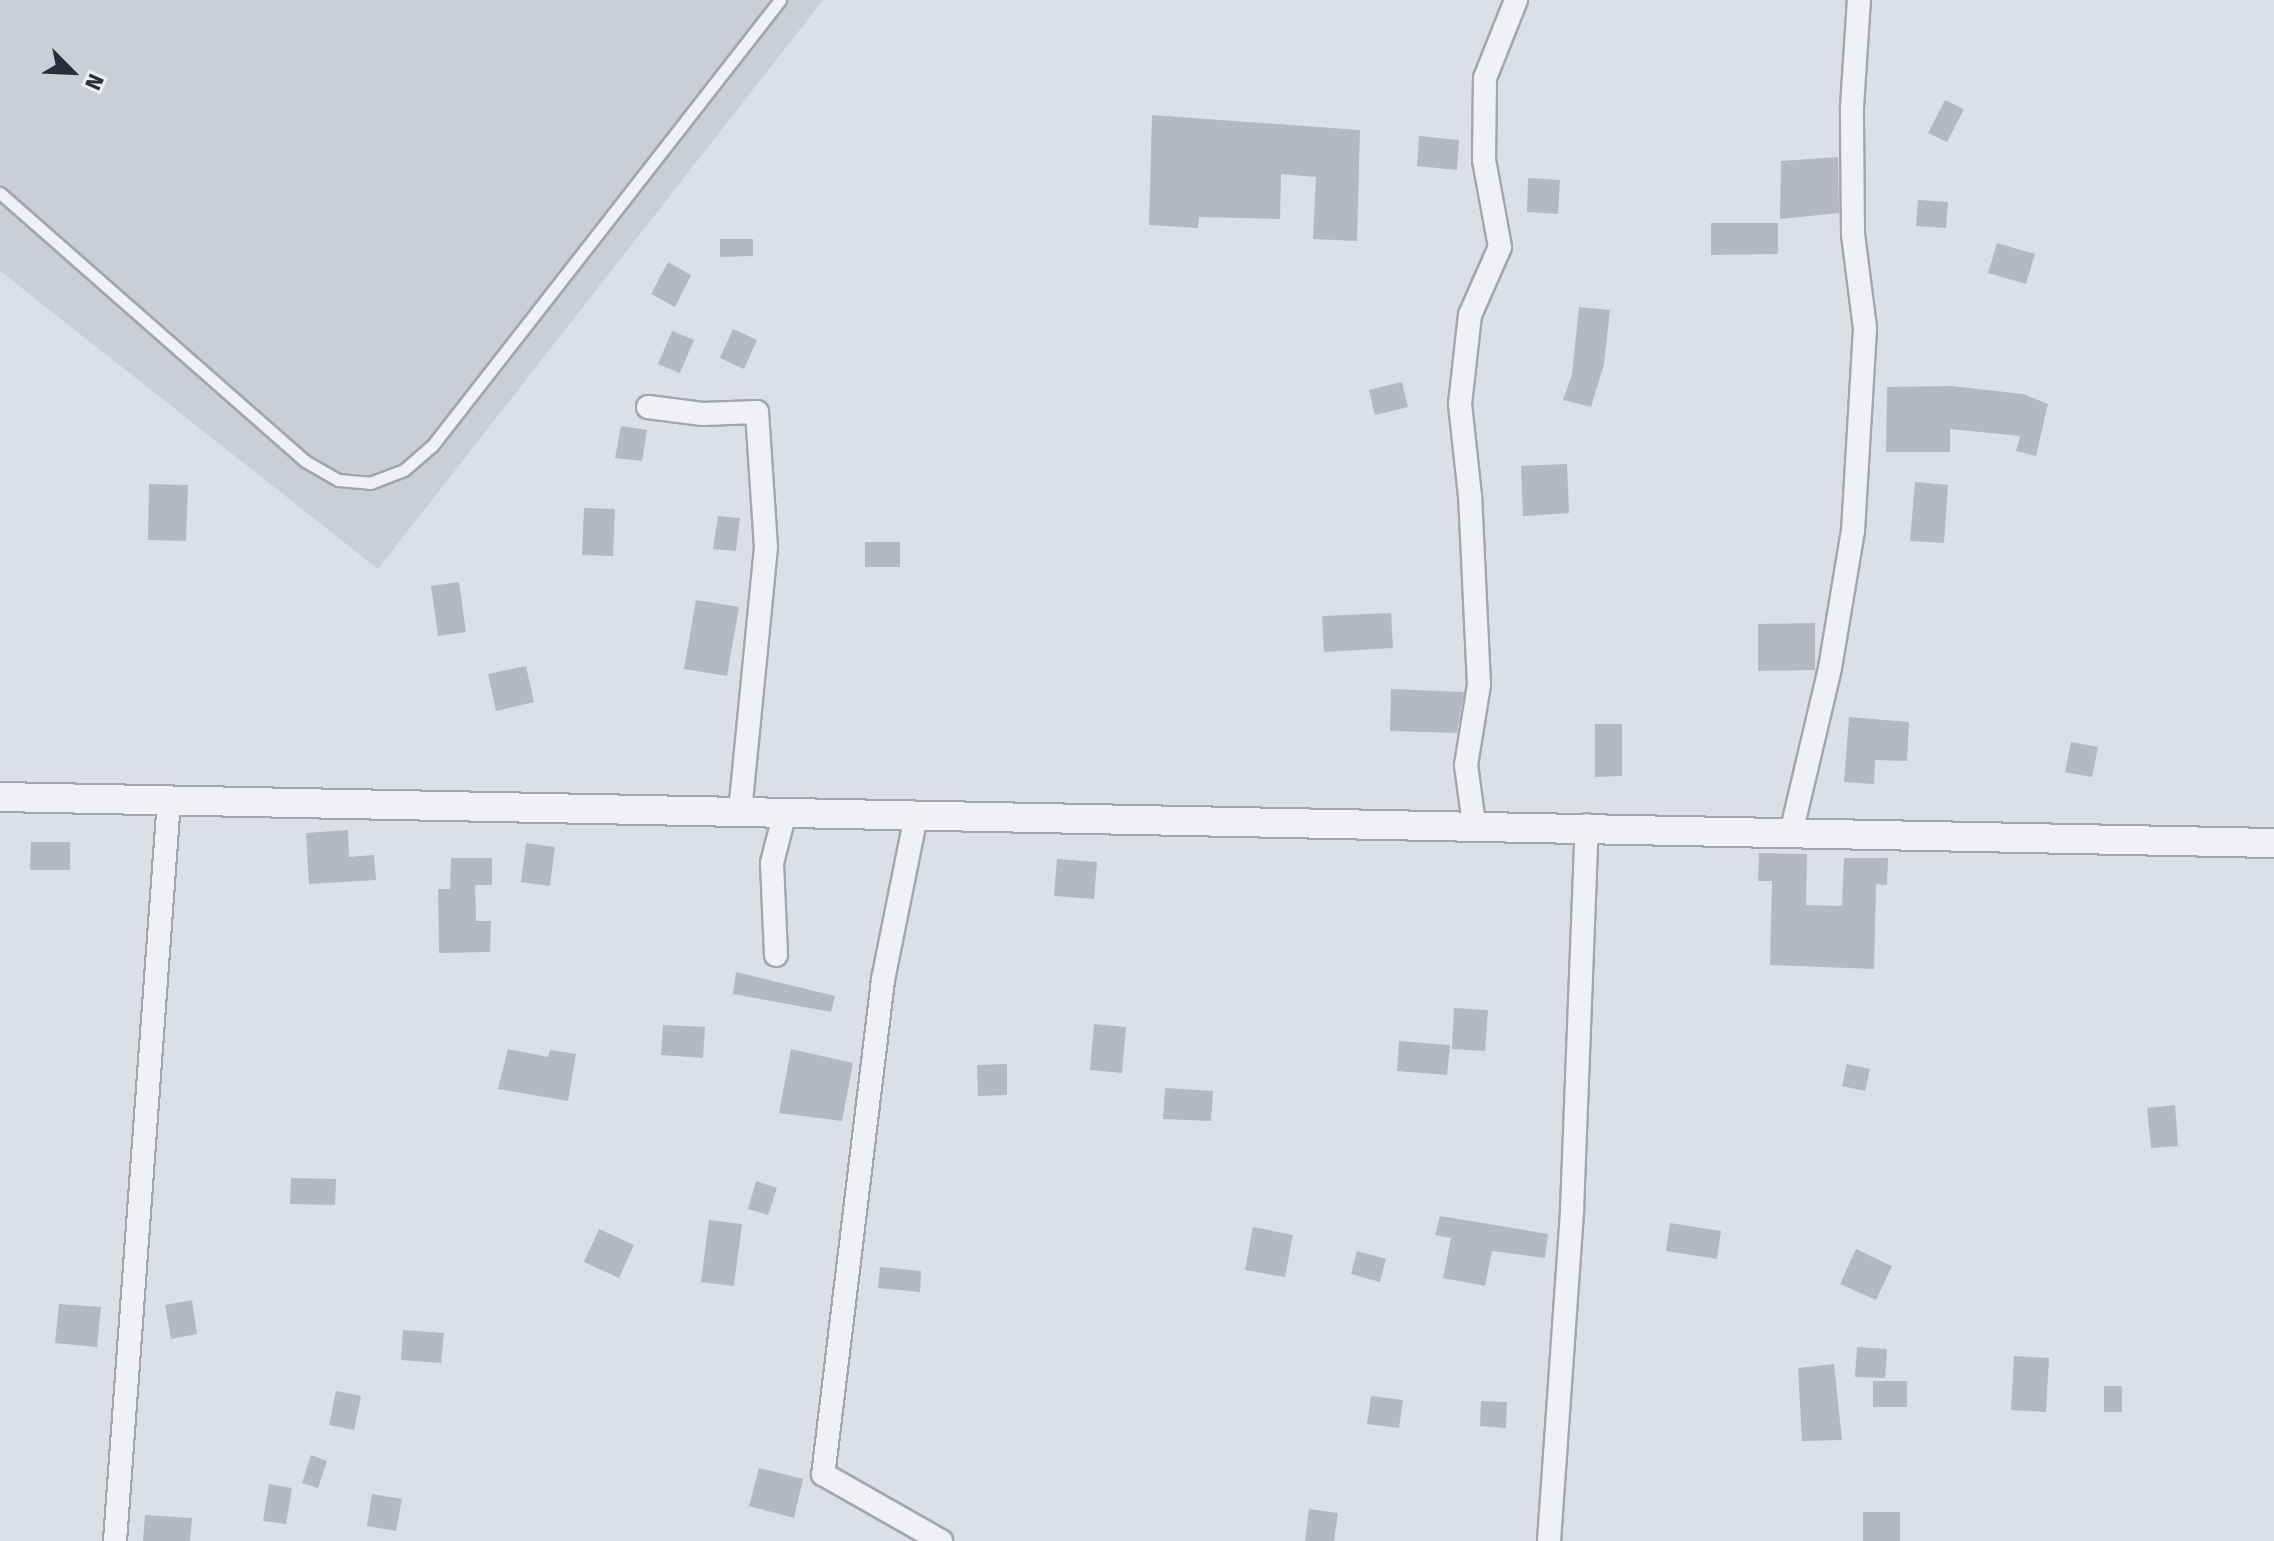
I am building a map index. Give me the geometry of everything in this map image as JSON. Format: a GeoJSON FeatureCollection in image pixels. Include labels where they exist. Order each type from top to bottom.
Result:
{"type":"FeatureCollection","features":[{"type":"Feature","properties":{"kind":"street"},"geometry":{"type":"LineString","coordinates":[[1474,824],[1466,765],[1479,685],[1470,496],[1460,404],[1470,315],[1500,247],[1484,160],[1485,78],[1516,0]]}},
{"type":"Feature","properties":{"kind":"street"},"geometry":{"type":"LineString","coordinates":[[1792,829],[1830,668],[1853,531],[1865,328],[1853,234],[1852,107],[1859,0]]}},
{"type":"Feature","properties":{"kind":"street"},"geometry":{"type":"LineString","coordinates":[[648,407],[703,414],[757,412],[766,547],[740,811]]}},
{"type":"Feature","properties":{"kind":"street"},"geometry":{"type":"LineString","coordinates":[[0,797],[916,816],[1792,829],[2274,843]]}},
{"type":"Feature","properties":{"kind":"street"},"geometry":{"type":"LineString","coordinates":[[115,1541],[169,801]]}},
{"type":"Feature","properties":{"kind":"street"},"geometry":{"type":"LineString","coordinates":[[776,955],[772,863],[785,812]]}},
{"type":"Feature","properties":{"kind":"street"},"geometry":{"type":"LineString","coordinates":[[916,816],[883,980],[823,1474],[941,1541]]}},
{"type":"Feature","properties":{"kind":"street"},"geometry":{"type":"LineString","coordinates":[[1549,1541],[1572,1210],[1587,825]]}},
{"type":"Feature","properties":{"kind":"lane"},"geometry":{"type":"LineString","coordinates":[[0,193],[305,461],[338,480],[370,483],[404,470],[432,446],[780,0]]}},
{"type":"Feature","properties":{"kind":"shaded area"},"geometry":{"type":"Polygon","coordinates":[[[0,0],[823,0],[378,569],[0,271],[0,0]]]}},
{"type":"Feature","properties":{"kind":"building"},"geometry":{"type":"Polygon","coordinates":[[[1945,100],[1964,109],[1947,142],[1928,133],[1945,100]]]}},
{"type":"Feature","properties":{"kind":"building"},"geometry":{"type":"Polygon","coordinates":[[[1152,115],[1360,130],[1357,241],[1313,239],[1316,177],[1281,174],[1280,219],[1199,217],[1198,228],[1149,225],[1152,115]]]}},
{"type":"Feature","properties":{"kind":"building"},"geometry":{"type":"Polygon","coordinates":[[[1419,136],[1459,140],[1457,170],[1417,166],[1419,136]]]}},
{"type":"Feature","properties":{"kind":"building"},"geometry":{"type":"Polygon","coordinates":[[[1838,157],[1839,213],[1780,219],[1781,161],[1838,157]]]}},
{"type":"Feature","properties":{"kind":"building"},"geometry":{"type":"Polygon","coordinates":[[[1528,178],[1560,180],[1558,214],[1527,212],[1528,178]]]}},
{"type":"Feature","properties":{"kind":"building"},"geometry":{"type":"Polygon","coordinates":[[[1918,200],[1948,202],[1946,228],[1916,226],[1918,200]]]}},
{"type":"Feature","properties":{"kind":"building"},"geometry":{"type":"Polygon","coordinates":[[[1711,223],[1778,223],[1778,254],[1711,255],[1711,223]]]}},
{"type":"Feature","properties":{"kind":"building"},"geometry":{"type":"Polygon","coordinates":[[[720,239],[753,239],[753,256],[720,257],[720,239]]]}},
{"type":"Feature","properties":{"kind":"building"},"geometry":{"type":"Polygon","coordinates":[[[1997,243],[2035,254],[2026,284],[1988,273],[1997,243]]]}},
{"type":"Feature","properties":{"kind":"building"},"geometry":{"type":"Polygon","coordinates":[[[668,262],[691,275],[675,307],[651,294],[668,262]]]}},
{"type":"Feature","properties":{"kind":"building"},"geometry":{"type":"Polygon","coordinates":[[[1579,307],[1610,310],[1604,364],[1591,407],[1563,400],[1572,375],[1579,307]]]}},
{"type":"Feature","properties":{"kind":"building"},"geometry":{"type":"Polygon","coordinates":[[[733,329],[757,340],[744,369],[720,358],[733,329]]]}},
{"type":"Feature","properties":{"kind":"building"},"geometry":{"type":"Polygon","coordinates":[[[672,331],[694,340],[680,373],[658,364],[672,331]]]}},
{"type":"Feature","properties":{"kind":"building"},"geometry":{"type":"Polygon","coordinates":[[[1402,382],[1408,407],[1375,415],[1369,390],[1402,382]]]}},
{"type":"Feature","properties":{"kind":"building"},"geometry":{"type":"Polygon","coordinates":[[[1951,386],[2023,394],[2048,404],[2036,456],[2016,451],[2020,436],[1950,429],[1950,452],[1886,452],[1887,387],[1951,386]]]}},
{"type":"Feature","properties":{"kind":"building"},"geometry":{"type":"Polygon","coordinates":[[[621,426],[647,430],[642,461],[615,458],[621,426]]]}},
{"type":"Feature","properties":{"kind":"building"},"geometry":{"type":"Polygon","coordinates":[[[1567,464],[1569,513],[1523,516],[1521,466],[1567,464]]]}},
{"type":"Feature","properties":{"kind":"building"},"geometry":{"type":"Polygon","coordinates":[[[1915,482],[1948,485],[1944,543],[1910,541],[1915,482]]]}},
{"type":"Feature","properties":{"kind":"building"},"geometry":{"type":"Polygon","coordinates":[[[149,484],[188,485],[186,541],[148,540],[149,484]]]}},
{"type":"Feature","properties":{"kind":"building"},"geometry":{"type":"Polygon","coordinates":[[[584,508],[615,509],[613,556],[582,555],[584,508]]]}},
{"type":"Feature","properties":{"kind":"building"},"geometry":{"type":"Polygon","coordinates":[[[718,516],[740,518],[736,551],[713,549],[718,516]]]}},
{"type":"Feature","properties":{"kind":"building"},"geometry":{"type":"Polygon","coordinates":[[[865,542],[900,542],[900,567],[865,567],[865,542]]]}},
{"type":"Feature","properties":{"kind":"building"},"geometry":{"type":"Polygon","coordinates":[[[459,582],[466,632],[438,636],[431,586],[459,582]]]}},
{"type":"Feature","properties":{"kind":"building"},"geometry":{"type":"Polygon","coordinates":[[[696,600],[739,607],[727,676],[684,669],[696,600]]]}},
{"type":"Feature","properties":{"kind":"building"},"geometry":{"type":"Polygon","coordinates":[[[1391,613],[1393,648],[1324,652],[1322,616],[1391,613]]]}},
{"type":"Feature","properties":{"kind":"building"},"geometry":{"type":"Polygon","coordinates":[[[1815,623],[1815,670],[1758,671],[1758,624],[1815,623]]]}},
{"type":"Feature","properties":{"kind":"building"},"geometry":{"type":"Polygon","coordinates":[[[526,666],[534,702],[496,711],[488,674],[526,666]]]}},
{"type":"Feature","properties":{"kind":"building"},"geometry":{"type":"Polygon","coordinates":[[[1391,689],[1464,692],[1457,733],[1390,731],[1391,689]]]}},
{"type":"Feature","properties":{"kind":"building"},"geometry":{"type":"Polygon","coordinates":[[[1849,717],[1909,722],[1907,761],[1875,760],[1874,784],[1844,782],[1849,717]]]}},
{"type":"Feature","properties":{"kind":"building"},"geometry":{"type":"Polygon","coordinates":[[[1595,724],[1622,724],[1622,776],[1595,777],[1595,724]]]}},
{"type":"Feature","properties":{"kind":"building"},"geometry":{"type":"Polygon","coordinates":[[[2071,742],[2098,747],[2092,777],[2065,772],[2071,742]]]}},
{"type":"Feature","properties":{"kind":"building"},"geometry":{"type":"Polygon","coordinates":[[[348,830],[349,857],[374,855],[376,880],[309,884],[306,833],[348,830]]]}},
{"type":"Feature","properties":{"kind":"building"},"geometry":{"type":"Polygon","coordinates":[[[31,842],[70,842],[70,870],[30,870],[31,842]]]}},
{"type":"Feature","properties":{"kind":"building"},"geometry":{"type":"Polygon","coordinates":[[[526,843],[555,847],[550,886],[521,882],[526,843]]]}},
{"type":"Feature","properties":{"kind":"building"},"geometry":{"type":"Polygon","coordinates":[[[1759,853],[1807,854],[1806,905],[1842,906],[1844,858],[1888,858],[1887,885],[1876,884],[1874,969],[1770,965],[1772,881],[1758,881],[1759,853]]]}},
{"type":"Feature","properties":{"kind":"building"},"geometry":{"type":"Polygon","coordinates":[[[451,858],[492,858],[492,885],[475,885],[476,921],[491,921],[490,952],[439,953],[438,889],[450,889],[451,858]]]}},
{"type":"Feature","properties":{"kind":"building"},"geometry":{"type":"Polygon","coordinates":[[[1057,859],[1097,862],[1094,899],[1054,896],[1057,859]]]}},
{"type":"Feature","properties":{"kind":"building"},"geometry":{"type":"Polygon","coordinates":[[[736,972],[835,996],[831,1012],[733,994],[736,972]]]}},
{"type":"Feature","properties":{"kind":"building"},"geometry":{"type":"Polygon","coordinates":[[[1454,1008],[1488,1010],[1485,1051],[1452,1049],[1454,1008]]]}},
{"type":"Feature","properties":{"kind":"building"},"geometry":{"type":"Polygon","coordinates":[[[1094,1024],[1126,1027],[1122,1073],[1090,1070],[1094,1024]]]}},
{"type":"Feature","properties":{"kind":"building"},"geometry":{"type":"Polygon","coordinates":[[[663,1025],[705,1027],[703,1058],[661,1055],[663,1025]]]}},
{"type":"Feature","properties":{"kind":"building"},"geometry":{"type":"Polygon","coordinates":[[[1399,1041],[1450,1045],[1447,1075],[1397,1071],[1399,1041]]]}},
{"type":"Feature","properties":{"kind":"building"},"geometry":{"type":"Polygon","coordinates":[[[508,1049],[548,1057],[550,1050],[576,1054],[568,1101],[498,1089],[508,1049]]]}},
{"type":"Feature","properties":{"kind":"building"},"geometry":{"type":"Polygon","coordinates":[[[791,1049],[853,1063],[842,1121],[779,1113],[791,1049]]]}},
{"type":"Feature","properties":{"kind":"building"},"geometry":{"type":"Polygon","coordinates":[[[1007,1064],[1007,1095],[978,1096],[977,1065],[1007,1064]]]}},
{"type":"Feature","properties":{"kind":"building"},"geometry":{"type":"Polygon","coordinates":[[[1847,1064],[1870,1069],[1865,1091],[1842,1086],[1847,1064]]]}},
{"type":"Feature","properties":{"kind":"building"},"geometry":{"type":"Polygon","coordinates":[[[1165,1088],[1213,1091],[1211,1121],[1163,1119],[1165,1088]]]}},
{"type":"Feature","properties":{"kind":"building"},"geometry":{"type":"Polygon","coordinates":[[[2175,1105],[2178,1146],[2151,1148],[2147,1108],[2175,1105]]]}},
{"type":"Feature","properties":{"kind":"building"},"geometry":{"type":"Polygon","coordinates":[[[291,1178],[336,1179],[335,1205],[290,1204],[291,1178]]]}},
{"type":"Feature","properties":{"kind":"building"},"geometry":{"type":"Polygon","coordinates":[[[756,1181],[777,1188],[768,1215],[748,1209],[756,1181]]]}},
{"type":"Feature","properties":{"kind":"building"},"geometry":{"type":"Polygon","coordinates":[[[1440,1216],[1548,1234],[1545,1258],[1492,1251],[1485,1286],[1443,1278],[1451,1238],[1435,1235],[1440,1216]]]}},
{"type":"Feature","properties":{"kind":"building"},"geometry":{"type":"Polygon","coordinates":[[[709,1220],[742,1224],[734,1286],[701,1282],[709,1220]]]}},
{"type":"Feature","properties":{"kind":"building"},"geometry":{"type":"Polygon","coordinates":[[[1670,1223],[1721,1231],[1717,1259],[1666,1251],[1670,1223]]]}},
{"type":"Feature","properties":{"kind":"building"},"geometry":{"type":"Polygon","coordinates":[[[1253,1227],[1293,1235],[1285,1277],[1245,1270],[1253,1227]]]}},
{"type":"Feature","properties":{"kind":"building"},"geometry":{"type":"Polygon","coordinates":[[[599,1229],[634,1245],[619,1278],[584,1262],[599,1229]]]}},
{"type":"Feature","properties":{"kind":"building"},"geometry":{"type":"Polygon","coordinates":[[[1856,1249],[1892,1266],[1876,1300],[1840,1284],[1856,1249]]]}},
{"type":"Feature","properties":{"kind":"building"},"geometry":{"type":"Polygon","coordinates":[[[1357,1251],[1386,1259],[1380,1282],[1351,1274],[1357,1251]]]}},
{"type":"Feature","properties":{"kind":"building"},"geometry":{"type":"Polygon","coordinates":[[[880,1267],[921,1271],[920,1292],[878,1288],[880,1267]]]}},
{"type":"Feature","properties":{"kind":"building"},"geometry":{"type":"Polygon","coordinates":[[[192,1300],[197,1334],[171,1339],[165,1305],[192,1300]]]}},
{"type":"Feature","properties":{"kind":"building"},"geometry":{"type":"Polygon","coordinates":[[[59,1304],[101,1307],[97,1347],[55,1343],[59,1304]]]}},
{"type":"Feature","properties":{"kind":"building"},"geometry":{"type":"Polygon","coordinates":[[[403,1330],[444,1333],[441,1363],[401,1360],[403,1330]]]}},
{"type":"Feature","properties":{"kind":"building"},"geometry":{"type":"Polygon","coordinates":[[[1857,1347],[1887,1349],[1885,1378],[1855,1377],[1857,1347]]]}},
{"type":"Feature","properties":{"kind":"building"},"geometry":{"type":"Polygon","coordinates":[[[2014,1356],[2049,1358],[2046,1412],[2011,1410],[2014,1356]]]}},
{"type":"Feature","properties":{"kind":"building"},"geometry":{"type":"Polygon","coordinates":[[[1834,1364],[1842,1440],[1802,1441],[1798,1368],[1834,1364]]]}},
{"type":"Feature","properties":{"kind":"building"},"geometry":{"type":"Polygon","coordinates":[[[1873,1381],[1907,1381],[1907,1407],[1873,1407],[1873,1381]]]}},
{"type":"Feature","properties":{"kind":"building"},"geometry":{"type":"Polygon","coordinates":[[[2104,1386],[2122,1386],[2122,1412],[2104,1412],[2104,1386]]]}},
{"type":"Feature","properties":{"kind":"building"},"geometry":{"type":"Polygon","coordinates":[[[336,1391],[361,1396],[354,1430],[329,1425],[336,1391]]]}},
{"type":"Feature","properties":{"kind":"building"},"geometry":{"type":"Polygon","coordinates":[[[1371,1396],[1403,1400],[1399,1428],[1367,1424],[1371,1396]]]}},
{"type":"Feature","properties":{"kind":"building"},"geometry":{"type":"Polygon","coordinates":[[[1481,1401],[1507,1402],[1506,1428],[1480,1426],[1481,1401]]]}},
{"type":"Feature","properties":{"kind":"building"},"geometry":{"type":"Polygon","coordinates":[[[311,1455],[327,1461],[318,1488],[302,1483],[311,1455]]]}},
{"type":"Feature","properties":{"kind":"building"},"geometry":{"type":"Polygon","coordinates":[[[759,1468],[803,1479],[794,1518],[749,1506],[759,1468]]]}},
{"type":"Feature","properties":{"kind":"building"},"geometry":{"type":"Polygon","coordinates":[[[269,1484],[292,1488],[286,1524],[263,1521],[269,1484]]]}},
{"type":"Feature","properties":{"kind":"building"},"geometry":{"type":"Polygon","coordinates":[[[372,1494],[402,1499],[396,1531],[367,1526],[372,1494]]]}},
{"type":"Feature","properties":{"kind":"building"},"geometry":{"type":"Polygon","coordinates":[[[1309,1509],[1338,1513],[1334,1541],[1305,1541],[1309,1509]]]}},
{"type":"Feature","properties":{"kind":"building"},"geometry":{"type":"Polygon","coordinates":[[[1863,1512],[1900,1512],[1900,1541],[1863,1541],[1863,1512]]]}},
{"type":"Feature","properties":{"kind":"building"},"geometry":{"type":"Polygon","coordinates":[[[145,1515],[192,1518],[190,1541],[143,1541],[145,1515]]]}}]}
